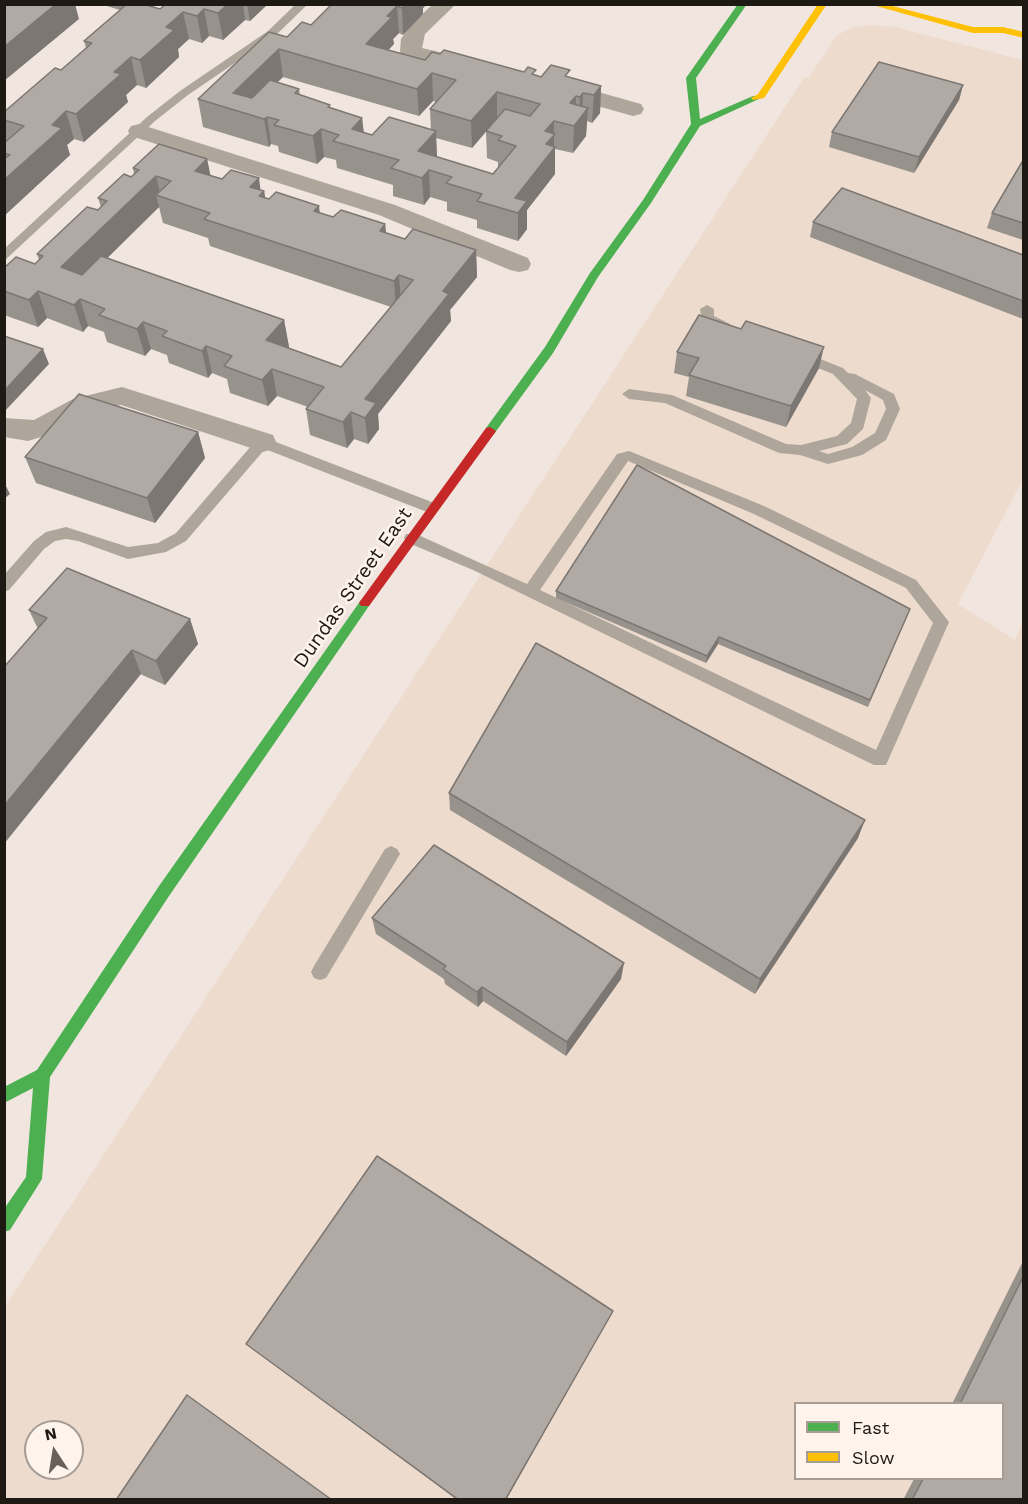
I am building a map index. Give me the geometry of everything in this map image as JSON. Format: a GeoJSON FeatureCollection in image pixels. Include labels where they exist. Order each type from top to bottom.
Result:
{"type":"FeatureCollection","features":[{"type":"Feature","properties":{"kind":"main road"},"geometry":{"type":"LineString","coordinates":[[743,4],[691,78],[696,124],[761,96],[823,4]]}},
{"type":"Feature","properties":{"kind":"main road"},"geometry":{"type":"LineString","coordinates":[[873,4],[974,30],[1003,30],[1023,35]]}},
{"type":"Feature","properties":{"kind":"main road"},"geometry":{"type":"LineString","coordinates":[[985,15],[1003,30]]}},
{"type":"Feature","properties":{"kind":"main road","name":"Dundas Street East"},"geometry":{"type":"LineString","coordinates":[[4,1096],[42,1075],[164,891],[432,508],[549,350],[594,274],[647,201],[696,124]]}},
{"type":"Feature","properties":{"kind":"main road","name":"Dundas Street East"},"geometry":{"type":"LineString","coordinates":[[4,1224],[34,1179],[42,1075]]}},
{"type":"Feature","properties":{"kind":"street"},"geometry":{"type":"LineString","coordinates":[[446,4],[417,30],[411,39],[411,52],[493,72]]}},
{"type":"Feature","properties":{"kind":"street"},"geometry":{"type":"LineString","coordinates":[[538,83],[633,109]]}},
{"type":"Feature","properties":{"kind":"street"},"geometry":{"type":"LineString","coordinates":[[139,131],[387,210],[519,264]]}},
{"type":"Feature","properties":{"kind":"street"},"geometry":{"type":"LineString","coordinates":[[4,427],[28,431],[41,428],[82,406],[106,398],[122,396],[263,442]]}},
{"type":"Feature","properties":{"kind":"lane"},"geometry":{"type":"LineString","coordinates":[[4,257],[139,131],[184,93],[272,33],[303,4]]}},
{"type":"Feature","properties":{"kind":"lane"},"geometry":{"type":"LineString","coordinates":[[707,309],[707,318],[744,335]]}},
{"type":"Feature","properties":{"kind":"lane"},"geometry":{"type":"LineString","coordinates":[[629,394],[667,398],[784,449],[801,450],[828,459],[857,451],[881,436],[893,409],[889,397],[838,371],[786,351]]}},
{"type":"Feature","properties":{"kind":"lane"},"geometry":{"type":"LineString","coordinates":[[801,450],[842,440],[858,424],[864,398],[838,371]]}},
{"type":"Feature","properties":{"kind":"lane"},"geometry":{"type":"LineString","coordinates":[[4,586],[39,545],[51,537],[66,533],[81,536],[128,553],[161,548],[181,537],[263,442],[432,508]]}},
{"type":"Feature","properties":{"kind":"lane"},"geometry":{"type":"LineString","coordinates":[[411,538],[530,592],[880,760],[941,622],[911,584],[759,510],[629,456],[622,458],[530,592]]}},
{"type":"Feature","properties":{"kind":"lane"},"geometry":{"type":"LineString","coordinates":[[320,972],[391,854]]}},
{"type":"Feature","properties":{"kind":"shaded area"},"geometry":{"type":"Polygon","coordinates":[[[869,25],[895,27],[1023,60],[1023,479],[958,604],[1015,640],[1023,621],[1023,1499],[5,1499],[4,1308],[796,90],[805,77],[809,77],[837,35],[854,27],[869,25]]]}},
{"type":"Feature","properties":{"kind":"building"},"geometry":{"type":"Polygon","coordinates":[[[4,4],[56,4],[4,47],[4,4]]]}},
{"type":"Feature","properties":{"kind":"building"},"geometry":{"type":"Polygon","coordinates":[[[127,4],[143,4],[160,9],[166,4],[228,4],[218,13],[204,9],[197,16],[183,12],[166,27],[174,30],[140,60],[131,57],[114,72],[121,74],[76,114],[66,111],[52,125],[62,128],[4,180],[4,159],[10,155],[4,153],[4,143],[24,126],[4,120],[4,112],[55,68],[61,70],[92,43],[84,41],[127,4]]]}},
{"type":"Feature","properties":{"kind":"building"},"geometry":{"type":"Polygon","coordinates":[[[332,4],[404,4],[402,8],[397,6],[387,16],[392,17],[366,44],[425,60],[432,52],[440,54],[444,50],[524,72],[528,67],[536,70],[532,74],[541,77],[551,65],[570,70],[565,76],[601,86],[594,95],[583,93],[580,97],[576,96],[570,103],[588,108],[574,126],[554,121],[545,131],[555,134],[546,144],[555,147],[515,198],[527,201],[518,213],[477,201],[482,194],[446,183],[452,177],[429,170],[422,178],[391,168],[399,160],[333,141],[339,135],[321,129],[313,136],[274,125],[279,120],[267,117],[264,119],[198,99],[269,32],[287,37],[302,22],[311,25],[332,4]],[[279,49],[233,93],[252,98],[270,80],[299,89],[295,93],[330,105],[328,107],[362,118],[352,129],[372,135],[389,117],[436,131],[418,151],[493,174],[516,146],[498,140],[502,136],[486,131],[505,109],[530,116],[540,104],[497,92],[471,121],[430,109],[456,80],[432,73],[417,89],[279,49]]]}},
{"type":"Feature","properties":{"kind":"building"},"geometry":{"type":"Polygon","coordinates":[[[879,62],[963,85],[919,157],[832,132],[879,62]]]}},
{"type":"Feature","properties":{"kind":"building"},"geometry":{"type":"Polygon","coordinates":[[[159,144],[207,159],[195,171],[222,179],[231,170],[259,178],[250,187],[264,191],[259,196],[269,199],[276,192],[319,206],[314,211],[333,217],[341,210],[385,224],[380,231],[405,239],[413,229],[476,250],[443,291],[449,294],[365,399],[376,403],[365,418],[351,412],[343,422],[306,409],[324,387],[272,369],[262,380],[224,366],[232,356],[206,346],[202,351],[162,336],[167,331],[143,322],[137,329],[99,315],[105,309],[80,299],[74,305],[38,291],[29,300],[4,291],[4,268],[16,257],[35,264],[43,256],[37,254],[87,207],[98,210],[107,201],[98,198],[124,174],[131,177],[139,170],[133,168],[159,144]],[[156,176],[61,267],[82,275],[101,256],[284,320],[266,340],[341,367],[413,280],[399,275],[394,281],[204,219],[210,213],[156,195],[171,181],[156,176]]]}},
{"type":"Feature","properties":{"kind":"building"},"geometry":{"type":"Polygon","coordinates":[[[1023,162],[1023,223],[992,213],[1023,162]]]}},
{"type":"Feature","properties":{"kind":"building"},"geometry":{"type":"Polygon","coordinates":[[[842,188],[1023,255],[1023,301],[813,222],[842,188]]]}},
{"type":"Feature","properties":{"kind":"building"},"geometry":{"type":"Polygon","coordinates":[[[699,315],[741,329],[746,321],[824,347],[791,406],[689,375],[699,358],[677,352],[699,315]]]}},
{"type":"Feature","properties":{"kind":"building"},"geometry":{"type":"Polygon","coordinates":[[[4,336],[43,349],[4,391],[4,336]]]}},
{"type":"Feature","properties":{"kind":"building"},"geometry":{"type":"Polygon","coordinates":[[[79,394],[198,432],[147,498],[25,457],[79,394]]]}},
{"type":"Feature","properties":{"kind":"building"},"geometry":{"type":"Polygon","coordinates":[[[637,465],[910,609],[870,700],[719,637],[707,656],[556,591],[637,465]]]}},
{"type":"Feature","properties":{"kind":"building"},"geometry":{"type":"Polygon","coordinates":[[[67,568],[190,619],[156,661],[132,650],[4,806],[4,667],[47,618],[29,610],[67,568]]]}},
{"type":"Feature","properties":{"kind":"building"},"geometry":{"type":"Polygon","coordinates":[[[536,643],[865,820],[760,979],[449,793],[536,643]]]}},
{"type":"Feature","properties":{"kind":"building"},"geometry":{"type":"Polygon","coordinates":[[[434,845],[624,963],[567,1042],[482,987],[477,992],[443,969],[446,966],[372,918],[434,845]]]}},
{"type":"Feature","properties":{"kind":"building"},"geometry":{"type":"Polygon","coordinates":[[[377,1156],[613,1311],[505,1500],[459,1500],[246,1344],[377,1156]]]}},
{"type":"Feature","properties":{"kind":"building"},"geometry":{"type":"Polygon","coordinates":[[[1023,1277],[1023,1500],[912,1500],[922,1480],[1004,1480],[1004,1402],[961,1402],[1023,1277]]]}},
{"type":"Feature","properties":{"kind":"building"},"geometry":{"type":"Polygon","coordinates":[[[187,1395],[332,1500],[116,1500],[187,1395]]]}},
{"type":"Feature","properties":{"kind":"traffic: fast"},"geometry":{"type":"LineString","coordinates":[[696,124],[691,78],[743,4]]}},
{"type":"Feature","properties":{"kind":"traffic: fast"},"geometry":{"type":"LineString","coordinates":[[490,431],[549,350],[594,275],[647,201],[696,124],[756,98]]}},
{"type":"Feature","properties":{"kind":"traffic: fast"},"geometry":{"type":"LineString","coordinates":[[4,1096],[42,1075],[164,891],[365,603]]}},
{"type":"Feature","properties":{"kind":"traffic: fast"},"geometry":{"type":"LineString","coordinates":[[4,1224],[34,1179],[42,1075]]}},
{"type":"Feature","properties":{"kind":"traffic: slow"},"geometry":{"type":"LineString","coordinates":[[756,98],[761,96],[823,4]]}},
{"type":"Feature","properties":{"kind":"traffic: slow"},"geometry":{"type":"LineString","coordinates":[[873,4],[973,30],[1003,30],[1024,35]]}},
{"type":"Feature","properties":{"kind":"traffic: jam"},"geometry":{"type":"LineString","coordinates":[[365,603],[490,431]]}}]}
